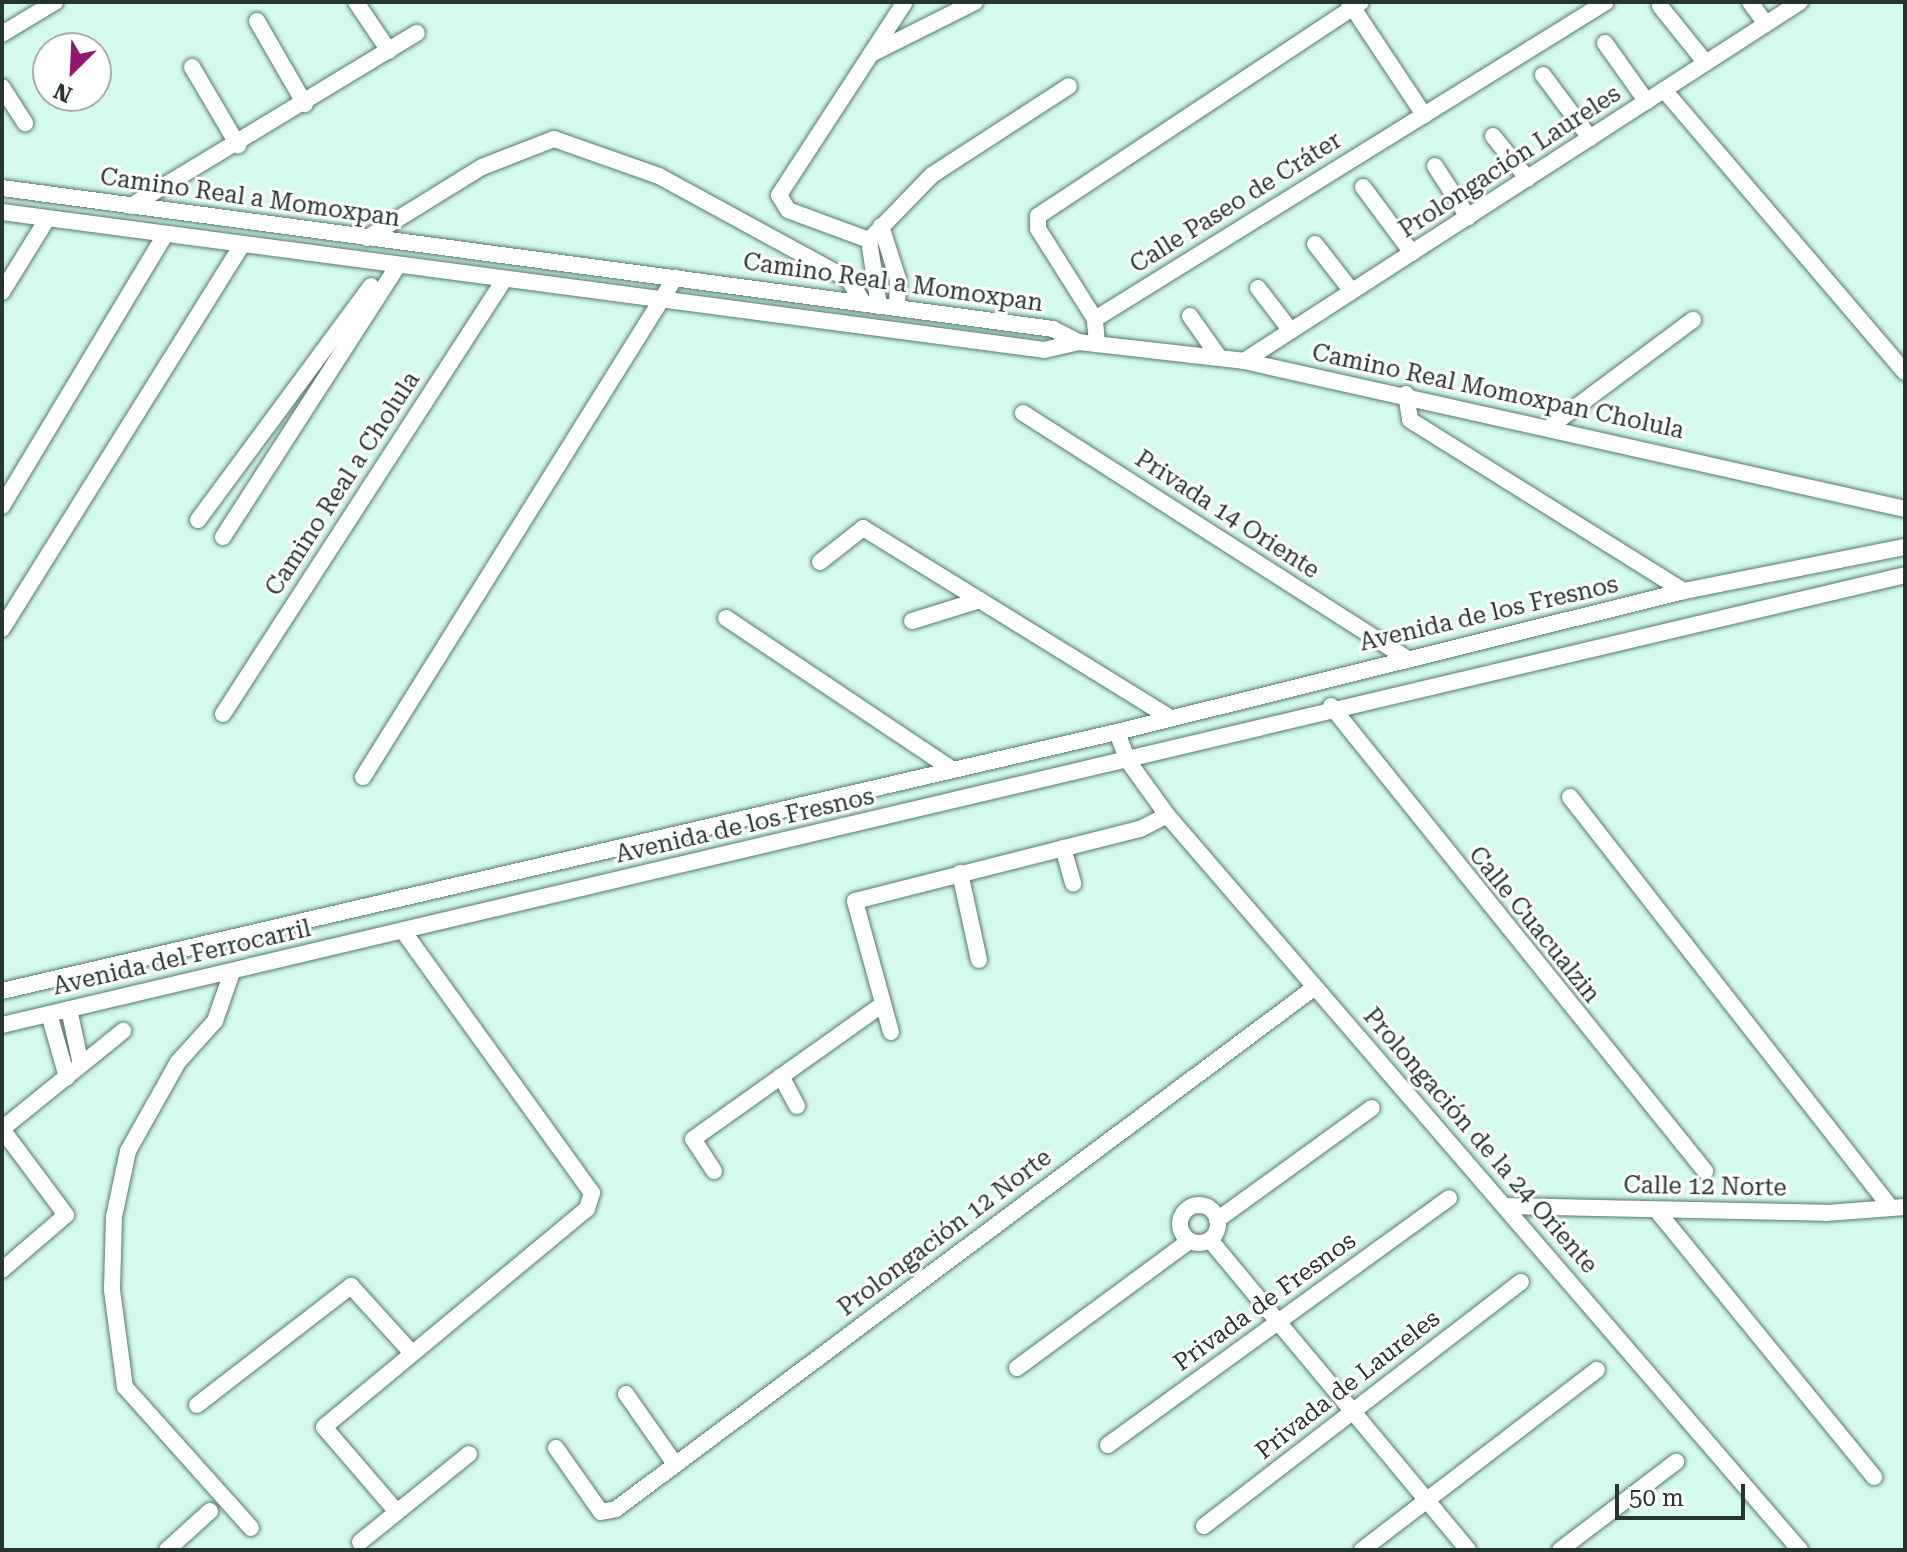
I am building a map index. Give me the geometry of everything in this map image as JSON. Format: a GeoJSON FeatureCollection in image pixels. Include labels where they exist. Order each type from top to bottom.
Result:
{"type":"FeatureCollection","features":[{"type":"Feature","properties":{"kind":"street"},"geometry":{"type":"LineString","coordinates":[[2,34],[55,2]]}},
{"type":"Feature","properties":{"kind":"street"},"geometry":{"type":"LineString","coordinates":[[356,2],[389,51]]}},
{"type":"Feature","properties":{"kind":"street"},"geometry":{"type":"LineString","coordinates":[[869,240],[788,210],[779,195],[905,2]]}},
{"type":"Feature","properties":{"kind":"street"},"geometry":{"type":"LineString","coordinates":[[869,55],[975,2]]}},
{"type":"Feature","properties":{"kind":"street","name":"Calle Paseo de Cráter"},"geometry":{"type":"LineString","coordinates":[[1095,319],[1606,2]]}},
{"type":"Feature","properties":{"kind":"street"},"geometry":{"type":"LineString","coordinates":[[1750,2],[1766,24]]}},
{"type":"Feature","properties":{"kind":"street","name":"Prolongación Laureles"},"geometry":{"type":"LineString","coordinates":[[1244,361],[1800,2]]}},
{"type":"Feature","properties":{"kind":"street"},"geometry":{"type":"LineString","coordinates":[[1097,344],[1095,319],[1038,229],[1038,216],[1354,4],[1424,115]]}},
{"type":"Feature","properties":{"kind":"street"},"geometry":{"type":"LineString","coordinates":[[1660,6],[1705,62]]}},
{"type":"Feature","properties":{"kind":"street"},"geometry":{"type":"LineString","coordinates":[[257,21],[305,104]]}},
{"type":"Feature","properties":{"kind":"street"},"geometry":{"type":"LineString","coordinates":[[131,206],[238,145],[417,33]]}},
{"type":"Feature","properties":{"kind":"street"},"geometry":{"type":"LineString","coordinates":[[1605,43],[1647,102]]}},
{"type":"Feature","properties":{"kind":"street"},"geometry":{"type":"LineString","coordinates":[[192,67],[238,145]]}},
{"type":"Feature","properties":{"kind":"street"},"geometry":{"type":"LineString","coordinates":[[1543,75],[1590,138]]}},
{"type":"Feature","properties":{"kind":"street"},"geometry":{"type":"LineString","coordinates":[[871,305],[869,240],[881,226],[932,175],[1069,86]]}},
{"type":"Feature","properties":{"kind":"street"},"geometry":{"type":"LineString","coordinates":[[2,87],[25,123]]}},
{"type":"Feature","properties":{"kind":"street"},"geometry":{"type":"LineString","coordinates":[[1664,90],[1905,372]]}},
{"type":"Feature","properties":{"kind":"street"},"geometry":{"type":"LineString","coordinates":[[1493,136],[1528,179]]}},
{"type":"Feature","properties":{"kind":"street"},"geometry":{"type":"LineString","coordinates":[[367,238],[482,167],[554,139],[659,176],[791,254],[848,279],[871,305]]}},
{"type":"Feature","properties":{"kind":"street"},"geometry":{"type":"LineString","coordinates":[[1435,166],[1468,217]]}},
{"type":"Feature","properties":{"kind":"street"},"geometry":{"type":"LineString","coordinates":[[1363,187],[1412,253]]}},
{"type":"Feature","properties":{"kind":"street","name":"Camino Real a Momoxpan"},"geometry":{"type":"LineString","coordinates":[[2,188],[1053,329],[1078,342]]}},
{"type":"Feature","properties":{"kind":"street","name":"Camino Real a Momoxpan"},"geometry":{"type":"LineString","coordinates":[[2,212],[280,252],[1044,350],[1078,342]]}},
{"type":"Feature","properties":{"kind":"street"},"geometry":{"type":"LineString","coordinates":[[2,292],[47,219]]}},
{"type":"Feature","properties":{"kind":"street"},"geometry":{"type":"LineString","coordinates":[[881,226],[898,279],[897,308]]}},
{"type":"Feature","properties":{"kind":"street"},"geometry":{"type":"LineString","coordinates":[[280,252],[285,228]]}},
{"type":"Feature","properties":{"kind":"street"},"geometry":{"type":"LineString","coordinates":[[2,506],[165,235]]}},
{"type":"Feature","properties":{"kind":"street"},"geometry":{"type":"LineString","coordinates":[[1315,244],[1351,290]]}},
{"type":"Feature","properties":{"kind":"street"},"geometry":{"type":"LineString","coordinates":[[2,629],[241,246]]}},
{"type":"Feature","properties":{"kind":"street"},"geometry":{"type":"LineString","coordinates":[[198,520],[391,266]]}},
{"type":"Feature","properties":{"kind":"street"},"geometry":{"type":"LineString","coordinates":[[223,537],[391,266]]}},
{"type":"Feature","properties":{"kind":"street"},"geometry":{"type":"LineString","coordinates":[[363,777],[664,301],[675,278]]}},
{"type":"Feature","properties":{"kind":"street","name":"Camino Real a Cholula"},"geometry":{"type":"LineString","coordinates":[[223,714],[504,280]]}},
{"type":"Feature","properties":{"kind":"street"},"geometry":{"type":"LineString","coordinates":[[1258,288],[1291,331]]}},
{"type":"Feature","properties":{"kind":"street"},"geometry":{"type":"LineString","coordinates":[[1190,316],[1219,357]]}},
{"type":"Feature","properties":{"kind":"street"},"geometry":{"type":"LineString","coordinates":[[1552,425],[1693,320]]}},
{"type":"Feature","properties":{"kind":"street","name":"Camino Real Momoxpan Cholula"},"geometry":{"type":"LineString","coordinates":[[1078,342],[1244,361],[1552,425],[1905,509]]}},
{"type":"Feature","properties":{"kind":"street"},"geometry":{"type":"LineString","coordinates":[[1406,394],[1410,420],[1684,591]]}},
{"type":"Feature","properties":{"kind":"street","name":"Privada 14 Oriente"},"geometry":{"type":"LineString","coordinates":[[1023,413],[1404,657]]}},
{"type":"Feature","properties":{"kind":"street"},"geometry":{"type":"LineString","coordinates":[[820,562],[863,528],[1167,716]]}},
{"type":"Feature","properties":{"kind":"street","name":"Avenida de los Fresnos"},"geometry":{"type":"LineString","coordinates":[[2,991],[1117,732],[1167,716],[1404,657],[1684,591],[1905,547]]}},
{"type":"Feature","properties":{"kind":"street","name":"Avenida de los Fresnos"},"geometry":{"type":"LineString","coordinates":[[373,938],[1128,761],[1331,706],[1905,575]]}},
{"type":"Feature","properties":{"kind":"street"},"geometry":{"type":"LineString","coordinates":[[912,621],[980,600]]}},
{"type":"Feature","properties":{"kind":"street"},"geometry":{"type":"LineString","coordinates":[[726,618],[953,770]]}},
{"type":"Feature","properties":{"kind":"street","name":"Calle Cuacualzin"},"geometry":{"type":"LineString","coordinates":[[1331,706],[1705,1171]]}},
{"type":"Feature","properties":{"kind":"street"},"geometry":{"type":"LineString","coordinates":[[1117,732],[1128,761]]}},
{"type":"Feature","properties":{"kind":"street","name":"Prolongación de la 24 Oriente"},"geometry":{"type":"LineString","coordinates":[[1128,761],[1167,815],[1800,1550]]}},
{"type":"Feature","properties":{"kind":"street"},"geometry":{"type":"LineString","coordinates":[[1570,797],[1898,1208]]}},
{"type":"Feature","properties":{"kind":"street"},"geometry":{"type":"LineString","coordinates":[[891,1032],[879,1007],[855,901],[1063,848],[1167,815]]}},
{"type":"Feature","properties":{"kind":"street"},"geometry":{"type":"LineString","coordinates":[[1063,848],[1073,884]]}},
{"type":"Feature","properties":{"kind":"street"},"geometry":{"type":"LineString","coordinates":[[960,873],[979,960]]}},
{"type":"Feature","properties":{"kind":"street"},"geometry":{"type":"LineString","coordinates":[[397,1512],[324,1427],[587,1209],[592,1193],[403,931]]}},
{"type":"Feature","properties":{"kind":"street","name":"Avenida del Ferrocarril"},"geometry":{"type":"LineString","coordinates":[[2,1025],[373,938]]}},
{"type":"Feature","properties":{"kind":"street"},"geometry":{"type":"LineString","coordinates":[[232,972],[222,1010],[178,1062],[128,1151],[114,1217],[112,1290],[125,1387],[251,1528]]}},
{"type":"Feature","properties":{"kind":"street","name":"Prolongación 12 Norte"},"geometry":{"type":"LineString","coordinates":[[556,1448],[601,1512],[675,1464],[1315,987]]}},
{"type":"Feature","properties":{"kind":"street"},"geometry":{"type":"LineString","coordinates":[[714,1171],[693,1139],[879,1007]]}},
{"type":"Feature","properties":{"kind":"street"},"geometry":{"type":"LineString","coordinates":[[69,1009],[81,1065]]}},
{"type":"Feature","properties":{"kind":"street"},"geometry":{"type":"LineString","coordinates":[[49,1014],[67,1077]]}},
{"type":"Feature","properties":{"kind":"street"},"geometry":{"type":"LineString","coordinates":[[2,1270],[66,1215],[2,1129],[123,1031]]}},
{"type":"Feature","properties":{"kind":"street"},"geometry":{"type":"LineString","coordinates":[[781,1076],[797,1106]]}},
{"type":"Feature","properties":{"kind":"street"},"geometry":{"type":"LineString","coordinates":[[1210,1240],[1217,1220],[1372,1108]]}},
{"type":"Feature","properties":{"kind":"street","name":"Privada de Fresnos"},"geometry":{"type":"LineString","coordinates":[[1108,1445],[1449,1198]]}},
{"type":"Feature","properties":{"kind":"street"},"geometry":{"type":"LineString","coordinates":[[1189,1241],[1179,1222],[1183,1212],[1202,1205],[1217,1220]]}},
{"type":"Feature","properties":{"kind":"street","name":"Calle 12 Norte"},"geometry":{"type":"LineString","coordinates":[[1504,1206],[1658,1212],[1898,1208]]}},
{"type":"Feature","properties":{"kind":"street"},"geometry":{"type":"LineString","coordinates":[[1658,1212],[1874,1477]]}},
{"type":"Feature","properties":{"kind":"street"},"geometry":{"type":"LineString","coordinates":[[1210,1240],[1468,1550]]}},
{"type":"Feature","properties":{"kind":"street"},"geometry":{"type":"LineString","coordinates":[[1017,1368],[1189,1241],[1210,1240]]}},
{"type":"Feature","properties":{"kind":"street","name":"Privada de Laureles"},"geometry":{"type":"LineString","coordinates":[[1204,1526],[1521,1282]]}},
{"type":"Feature","properties":{"kind":"street"},"geometry":{"type":"LineString","coordinates":[[197,1405],[351,1286],[411,1352]]}},
{"type":"Feature","properties":{"kind":"street"},"geometry":{"type":"LineString","coordinates":[[1362,1550],[1597,1370]]}},
{"type":"Feature","properties":{"kind":"street"},"geometry":{"type":"LineString","coordinates":[[626,1394],[675,1464]]}},
{"type":"Feature","properties":{"kind":"street"},"geometry":{"type":"LineString","coordinates":[[360,1542],[469,1454]]}},
{"type":"Feature","properties":{"kind":"street"},"geometry":{"type":"LineString","coordinates":[[1560,1550],[1676,1462]]}},
{"type":"Feature","properties":{"kind":"street"},"geometry":{"type":"LineString","coordinates":[[167,1550],[210,1511]]}}]}
